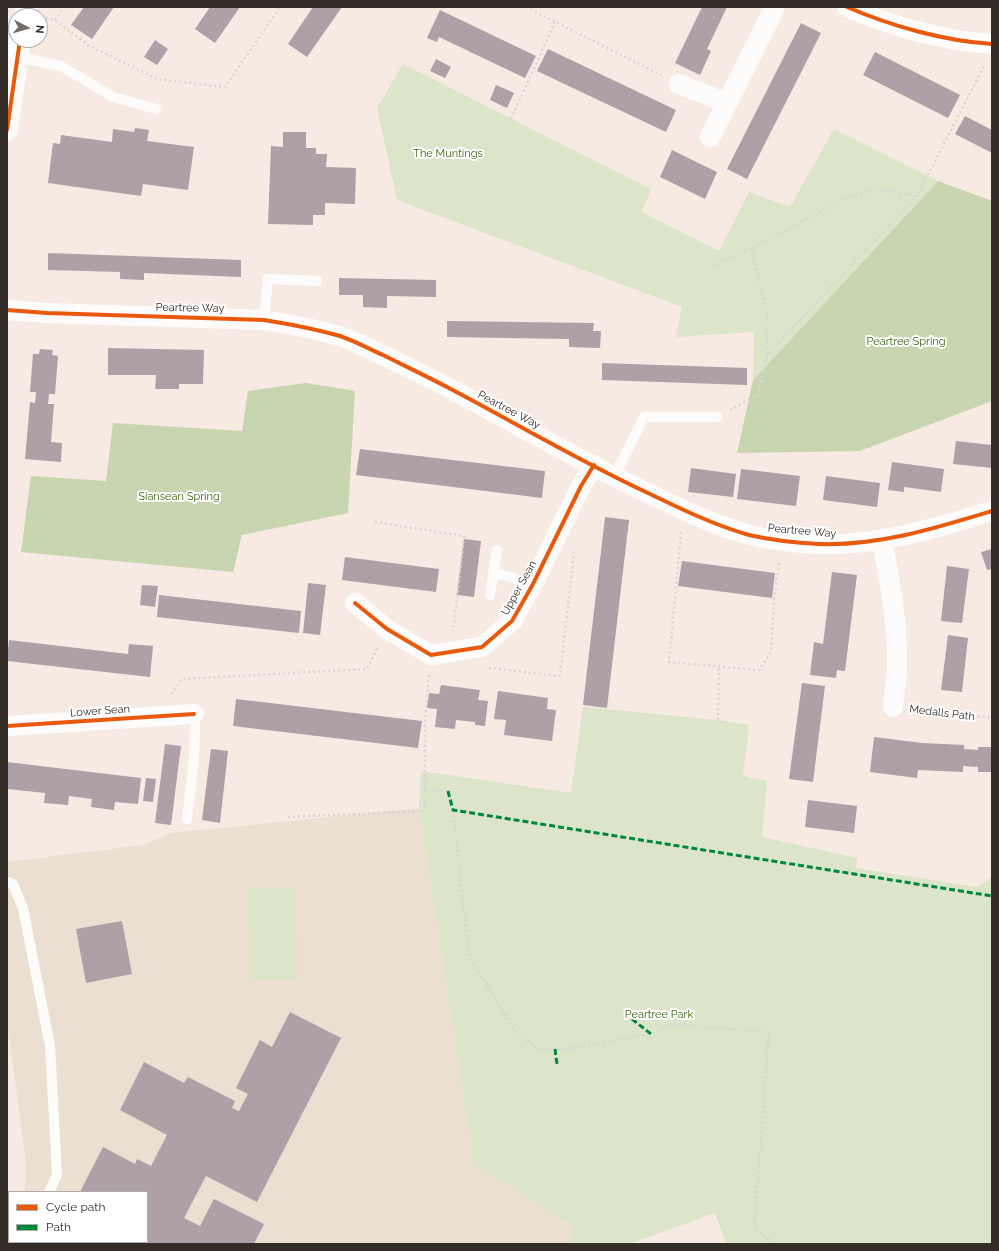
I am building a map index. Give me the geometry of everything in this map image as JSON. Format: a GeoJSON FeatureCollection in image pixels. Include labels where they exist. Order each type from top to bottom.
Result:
{"type":"FeatureCollection","features":[{"type":"Feature","properties":{"kind":"street"},"geometry":{"type":"LineString","coordinates":[[710,136],[774,7]]}},
{"type":"Feature","properties":{"kind":"street"},"geometry":{"type":"LineString","coordinates":[[847,7],[905,28],[989,53]]}},
{"type":"Feature","properties":{"kind":"street"},"geometry":{"type":"LineString","coordinates":[[7,130],[19,49]]}},
{"type":"Feature","properties":{"kind":"street"},"geometry":{"type":"LineString","coordinates":[[679,84],[727,103]]}},
{"type":"Feature","properties":{"kind":"street","name":"Peartree Way"},"geometry":{"type":"LineString","coordinates":[[7,310],[46,313],[264,320],[312,329],[341,337],[356,342],[422,374],[614,477],[682,510],[719,525],[750,535],[820,544],[846,544],[882,540],[932,530],[992,511]]}},
{"type":"Feature","properties":{"kind":"street","name":"Upper Sean"},"geometry":{"type":"LineString","coordinates":[[441,653],[482,647],[512,621],[533,584],[581,486],[594,466]]}},
{"type":"Feature","properties":{"kind":"street"},"geometry":{"type":"LineString","coordinates":[[882,540],[894,606],[896,635],[897,667],[893,707]]}},
{"type":"Feature","properties":{"kind":"street"},"geometry":{"type":"LineString","coordinates":[[355,603],[388,629],[441,653]]}},
{"type":"Feature","properties":{"kind":"street","name":"Lower Sean"},"geometry":{"type":"LineString","coordinates":[[7,726],[194,714]]}},
{"type":"Feature","properties":{"kind":"lane"},"geometry":{"type":"LineString","coordinates":[[19,49],[61,66],[113,97],[156,109]]}},
{"type":"Feature","properties":{"kind":"lane"},"geometry":{"type":"LineString","coordinates":[[264,320],[268,279],[317,281]]}},
{"type":"Feature","properties":{"kind":"lane"},"geometry":{"type":"LineString","coordinates":[[614,477],[644,417],[717,417]]}},
{"type":"Feature","properties":{"kind":"lane"},"geometry":{"type":"LineString","coordinates":[[490,595],[497,550]]}},
{"type":"Feature","properties":{"kind":"lane"},"geometry":{"type":"LineString","coordinates":[[493,572],[533,584]]}},
{"type":"Feature","properties":{"kind":"lane"},"geometry":{"type":"LineString","coordinates":[[187,819],[195,756],[196,735],[194,714]]}},
{"type":"Feature","properties":{"kind":"lane"},"geometry":{"type":"LineString","coordinates":[[7,882],[13,884],[23,908],[50,1046],[57,1175],[49,1191]]}},
{"type":"Feature","properties":{"kind":"path"},"geometry":{"type":"LineString","coordinates":[[55,20],[64,7]]}},
{"type":"Feature","properties":{"kind":"path"},"geometry":{"type":"LineString","coordinates":[[48,18],[55,20],[88,45],[157,79],[225,87],[280,7]]}},
{"type":"Feature","properties":{"kind":"path"},"geometry":{"type":"LineString","coordinates":[[526,7],[679,84]]}},
{"type":"Feature","properties":{"kind":"path"},"geometry":{"type":"LineString","coordinates":[[511,119],[555,22]]}},
{"type":"Feature","properties":{"kind":"path"},"geometry":{"type":"LineString","coordinates":[[767,355],[917,196],[989,53]]}},
{"type":"Feature","properties":{"kind":"path"},"geometry":{"type":"LineString","coordinates":[[712,266],[751,249],[846,198],[878,189],[917,196]]}},
{"type":"Feature","properties":{"kind":"path"},"geometry":{"type":"LineString","coordinates":[[717,417],[758,394],[767,355],[768,319],[751,249]]}},
{"type":"Feature","properties":{"kind":"path"},"geometry":{"type":"LineString","coordinates":[[682,510],[669,662],[759,670],[771,652],[780,540]]}},
{"type":"Feature","properties":{"kind":"path"},"geometry":{"type":"LineString","coordinates":[[288,817],[424,811],[425,722],[441,653],[464,536],[375,522]]}},
{"type":"Feature","properties":{"kind":"path"},"geometry":{"type":"LineString","coordinates":[[156,716],[182,679],[367,669],[388,629]]}},
{"type":"Feature","properties":{"kind":"path"},"geometry":{"type":"LineString","coordinates":[[718,720],[719,667]]}},
{"type":"Feature","properties":{"kind":"path"},"geometry":{"type":"LineString","coordinates":[[425,789],[448,791]]}},
{"type":"Feature","properties":{"kind":"path"},"geometry":{"type":"LineString","coordinates":[[453,810],[469,957],[516,1032],[537,1048],[567,1049],[651,1034],[656,1033],[666,1024],[769,1032],[754,1229],[776,1244]]}},
{"type":"Feature","properties":{"kind":"shaded area"},"geometry":{"type":"Polygon","coordinates":[[[419,808],[474,1164],[571,1225],[569,1244],[25,1244],[148,1243],[148,1191],[25,1191],[26,1162],[7,1021],[7,862],[144,845],[171,833],[419,808]]]}},
{"type":"Feature","properties":{"kind":"green space","name":"The Muntings"},"geometry":{"type":"Polygon","coordinates":[[[403,64],[651,189],[642,212],[719,251],[749,192],[790,207],[834,129],[938,181],[753,380],[754,332],[676,337],[682,307],[397,200],[377,108],[403,64]]]}},
{"type":"Feature","properties":{"kind":"green space","name":"Peartree Spring"},"geometry":{"type":"Polygon","coordinates":[[[938,181],[992,201],[992,401],[860,451],[737,453],[753,380],[938,181]]]}},
{"type":"Feature","properties":{"kind":"green space","name":"Siansean Spring"},"geometry":{"type":"Polygon","coordinates":[[[306,383],[355,391],[348,513],[242,535],[233,572],[21,552],[31,476],[106,481],[113,423],[242,431],[248,391],[306,383]]]}},
{"type":"Feature","properties":{"kind":"green space","name":"Peartree Park"},"geometry":{"type":"Polygon","coordinates":[[[583,707],[718,720],[749,725],[743,776],[767,781],[762,837],[857,858],[856,868],[977,887],[992,877],[992,1244],[726,1244],[715,1213],[629,1244],[569,1244],[571,1225],[474,1164],[419,808],[421,771],[571,793],[583,707]]]}},
{"type":"Feature","properties":{"kind":"green space"},"geometry":{"type":"Polygon","coordinates":[[[296,887],[298,980],[250,981],[248,888],[296,887]]]}},
{"type":"Feature","properties":{"kind":"building"},"geometry":{"type":"Polygon","coordinates":[[[84,7],[114,7],[92,39],[71,25],[84,7]]]}},
{"type":"Feature","properties":{"kind":"building"},"geometry":{"type":"Polygon","coordinates":[[[210,7],[240,7],[215,43],[195,29],[210,7]]]}},
{"type":"Feature","properties":{"kind":"building"},"geometry":{"type":"Polygon","coordinates":[[[313,7],[342,7],[307,57],[288,44],[313,7]]]}},
{"type":"Feature","properties":{"kind":"building"},"geometry":{"type":"Polygon","coordinates":[[[702,7],[727,7],[707,49],[711,51],[700,75],[675,63],[702,7]]]}},
{"type":"Feature","properties":{"kind":"building"},"geometry":{"type":"Polygon","coordinates":[[[440,10],[536,56],[525,78],[439,37],[437,42],[427,38],[440,10]]]}},
{"type":"Feature","properties":{"kind":"building"},"geometry":{"type":"Polygon","coordinates":[[[801,23],[821,33],[747,179],[727,169],[801,23]]]}},
{"type":"Feature","properties":{"kind":"building"},"geometry":{"type":"Polygon","coordinates":[[[155,40],[168,49],[157,65],[144,57],[155,40]]]}},
{"type":"Feature","properties":{"kind":"building"},"geometry":{"type":"Polygon","coordinates":[[[548,49],[676,110],[666,132],[537,71],[548,49]]]}},
{"type":"Feature","properties":{"kind":"building"},"geometry":{"type":"Polygon","coordinates":[[[875,52],[960,95],[948,118],[863,75],[875,52]]]}},
{"type":"Feature","properties":{"kind":"building"},"geometry":{"type":"Polygon","coordinates":[[[436,59],[451,67],[445,78],[430,71],[436,59]]]}},
{"type":"Feature","properties":{"kind":"building"},"geometry":{"type":"Polygon","coordinates":[[[496,85],[514,93],[507,108],[490,100],[496,85]]]}},
{"type":"Feature","properties":{"kind":"building"},"geometry":{"type":"Polygon","coordinates":[[[965,116],[992,130],[992,153],[955,134],[965,116]]]}},
{"type":"Feature","properties":{"kind":"building"},"geometry":{"type":"Polygon","coordinates":[[[135,128],[149,130],[147,141],[194,147],[188,190],[143,184],[141,196],[48,183],[53,143],[60,144],[61,135],[112,142],[113,129],[134,132],[135,128]]]}},
{"type":"Feature","properties":{"kind":"building"},"geometry":{"type":"Polygon","coordinates":[[[283,132],[306,132],[306,148],[316,148],[316,154],[327,154],[326,167],[356,168],[355,204],[325,203],[325,215],[313,215],[313,225],[268,224],[271,146],[283,147],[283,132]]]}},
{"type":"Feature","properties":{"kind":"building"},"geometry":{"type":"Polygon","coordinates":[[[672,150],[717,172],[705,199],[660,177],[672,150]]]}},
{"type":"Feature","properties":{"kind":"building"},"geometry":{"type":"Polygon","coordinates":[[[48,253],[241,260],[241,277],[144,273],[144,280],[120,279],[120,272],[48,270],[48,253]]]}},
{"type":"Feature","properties":{"kind":"building"},"geometry":{"type":"Polygon","coordinates":[[[339,278],[436,280],[436,297],[387,296],[387,308],[363,307],[363,295],[339,295],[339,278]]]}},
{"type":"Feature","properties":{"kind":"building"},"geometry":{"type":"Polygon","coordinates":[[[447,321],[594,323],[593,331],[601,331],[600,348],[569,347],[569,339],[447,337],[447,321]]]}},
{"type":"Feature","properties":{"kind":"building"},"geometry":{"type":"Polygon","coordinates":[[[108,348],[204,350],[203,384],[179,384],[179,389],[155,389],[156,375],[108,375],[108,348]]]}},
{"type":"Feature","properties":{"kind":"building"},"geometry":{"type":"Polygon","coordinates":[[[40,349],[53,350],[52,355],[58,356],[55,394],[49,394],[48,404],[54,404],[51,442],[62,443],[61,462],[25,459],[30,402],[35,403],[36,392],[30,392],[33,354],[39,354],[40,349]]]}},
{"type":"Feature","properties":{"kind":"building"},"geometry":{"type":"Polygon","coordinates":[[[602,363],[747,368],[747,385],[602,380],[602,363]]]}},
{"type":"Feature","properties":{"kind":"building"},"geometry":{"type":"Polygon","coordinates":[[[956,441],[992,445],[992,468],[953,464],[956,441]]]}},
{"type":"Feature","properties":{"kind":"building"},"geometry":{"type":"Polygon","coordinates":[[[360,449],[545,471],[542,498],[356,475],[360,449]]]}},
{"type":"Feature","properties":{"kind":"building"},"geometry":{"type":"Polygon","coordinates":[[[892,462],[944,469],[941,492],[904,487],[904,492],[888,490],[892,462]]]}},
{"type":"Feature","properties":{"kind":"building"},"geometry":{"type":"Polygon","coordinates":[[[691,468],[736,474],[733,497],[688,492],[691,468]]]}},
{"type":"Feature","properties":{"kind":"building"},"geometry":{"type":"Polygon","coordinates":[[[741,469],[800,476],[796,506],[737,499],[741,469]]]}},
{"type":"Feature","properties":{"kind":"building"},"geometry":{"type":"Polygon","coordinates":[[[826,476],[880,483],[877,507],[823,500],[826,476]]]}},
{"type":"Feature","properties":{"kind":"building"},"geometry":{"type":"Polygon","coordinates":[[[605,517],[629,520],[607,708],[583,705],[605,517]]]}},
{"type":"Feature","properties":{"kind":"building"},"geometry":{"type":"Polygon","coordinates":[[[464,539],[481,541],[474,597],[457,595],[464,539]]]}},
{"type":"Feature","properties":{"kind":"building"},"geometry":{"type":"Polygon","coordinates":[[[992,549],[992,569],[987,570],[981,552],[992,549]]]}},
{"type":"Feature","properties":{"kind":"building"},"geometry":{"type":"Polygon","coordinates":[[[345,557],[439,569],[436,592],[342,580],[345,557]]]}},
{"type":"Feature","properties":{"kind":"building"},"geometry":{"type":"Polygon","coordinates":[[[682,561],[775,573],[772,598],[678,586],[682,561]]]}},
{"type":"Feature","properties":{"kind":"building"},"geometry":{"type":"Polygon","coordinates":[[[947,566],[969,569],[962,623],[941,621],[947,566]]]}},
{"type":"Feature","properties":{"kind":"building"},"geometry":{"type":"Polygon","coordinates":[[[832,572],[857,575],[845,671],[837,670],[836,678],[810,675],[814,642],[823,644],[832,572]]]}},
{"type":"Feature","properties":{"kind":"building"},"geometry":{"type":"Polygon","coordinates":[[[308,583],[326,585],[320,635],[303,633],[308,583]]]}},
{"type":"Feature","properties":{"kind":"building"},"geometry":{"type":"Polygon","coordinates":[[[142,585],[158,586],[155,607],[140,605],[142,585]]]}},
{"type":"Feature","properties":{"kind":"building"},"geometry":{"type":"Polygon","coordinates":[[[159,595],[301,611],[299,633],[157,617],[159,595]]]}},
{"type":"Feature","properties":{"kind":"building"},"geometry":{"type":"Polygon","coordinates":[[[948,635],[968,638],[962,692],[941,690],[948,635]]]}},
{"type":"Feature","properties":{"kind":"building"},"geometry":{"type":"Polygon","coordinates":[[[9,640],[128,654],[129,644],[153,646],[150,677],[7,661],[9,640]]]}},
{"type":"Feature","properties":{"kind":"building"},"geometry":{"type":"Polygon","coordinates":[[[802,683],[825,686],[813,782],[789,779],[802,683]]]}},
{"type":"Feature","properties":{"kind":"building"},"geometry":{"type":"Polygon","coordinates":[[[441,685],[480,690],[478,700],[488,701],[485,726],[475,725],[475,722],[456,720],[455,729],[435,727],[437,709],[427,708],[429,693],[439,694],[441,685]]]}},
{"type":"Feature","properties":{"kind":"building"},"geometry":{"type":"Polygon","coordinates":[[[498,691],[548,698],[547,709],[556,710],[552,741],[504,735],[506,720],[494,719],[498,691]]]}},
{"type":"Feature","properties":{"kind":"building"},"geometry":{"type":"Polygon","coordinates":[[[236,699],[422,721],[418,748],[233,726],[236,699]]]}},
{"type":"Feature","properties":{"kind":"building"},"geometry":{"type":"Polygon","coordinates":[[[874,737],[922,743],[964,745],[964,749],[978,750],[978,747],[992,747],[992,772],[978,772],[978,767],[963,766],[963,772],[918,770],[917,778],[870,772],[874,737]]]}},
{"type":"Feature","properties":{"kind":"building"},"geometry":{"type":"Polygon","coordinates":[[[165,744],[181,746],[171,825],[155,823],[165,744]]]}},
{"type":"Feature","properties":{"kind":"building"},"geometry":{"type":"Polygon","coordinates":[[[211,749],[228,751],[220,823],[202,820],[211,749]]]}},
{"type":"Feature","properties":{"kind":"building"},"geometry":{"type":"Polygon","coordinates":[[[7,762],[141,778],[138,804],[115,802],[114,810],[91,807],[92,799],[69,796],[68,805],[44,803],[45,793],[7,789],[7,762]]]}},
{"type":"Feature","properties":{"kind":"building"},"geometry":{"type":"Polygon","coordinates":[[[146,778],[156,779],[153,802],[143,801],[146,778]]]}},
{"type":"Feature","properties":{"kind":"building"},"geometry":{"type":"Polygon","coordinates":[[[808,800],[857,806],[854,833],[805,827],[808,800]]]}},
{"type":"Feature","properties":{"kind":"building"},"geometry":{"type":"Polygon","coordinates":[[[122,921],[132,974],[86,983],[76,929],[122,921]]]}},
{"type":"Feature","properties":{"kind":"building"},"geometry":{"type":"Polygon","coordinates":[[[290,1012],[341,1038],[257,1202],[206,1176],[184,1218],[200,1226],[214,1199],[264,1224],[254,1244],[53,1244],[148,1243],[148,1191],[81,1191],[103,1147],[135,1164],[137,1159],[151,1166],[167,1135],[120,1110],[144,1062],[184,1083],[188,1077],[235,1101],[232,1108],[239,1111],[248,1094],[236,1088],[260,1040],[272,1047],[290,1012]]]}},
{"type":"Feature","properties":{"kind":"marked path"},"geometry":{"type":"LineString","coordinates":[[448,791],[453,810],[992,896]]}},
{"type":"Feature","properties":{"kind":"marked path"},"geometry":{"type":"LineString","coordinates":[[632,1019],[651,1034]]}},
{"type":"Feature","properties":{"kind":"marked path"},"geometry":{"type":"LineString","coordinates":[[555,1049],[557,1064]]}},
{"type":"Feature","properties":{"kind":"cycle path"},"geometry":{"type":"LineString","coordinates":[[847,7],[918,32],[955,40],[992,44]]}},
{"type":"Feature","properties":{"kind":"cycle path"},"geometry":{"type":"LineString","coordinates":[[7,130],[19,48]]}},
{"type":"Feature","properties":{"kind":"cycle path"},"geometry":{"type":"LineString","coordinates":[[7,310],[47,313],[264,320],[340,336],[383,355],[439,383],[622,481],[710,522],[757,537],[819,544],[863,542],[907,535],[992,511]]}},
{"type":"Feature","properties":{"kind":"cycle path"},"geometry":{"type":"LineString","coordinates":[[355,603],[387,629],[431,655],[482,647],[512,621],[533,584],[581,486],[594,465]]}},
{"type":"Feature","properties":{"kind":"cycle path"},"geometry":{"type":"LineString","coordinates":[[7,726],[194,714]]}}]}
